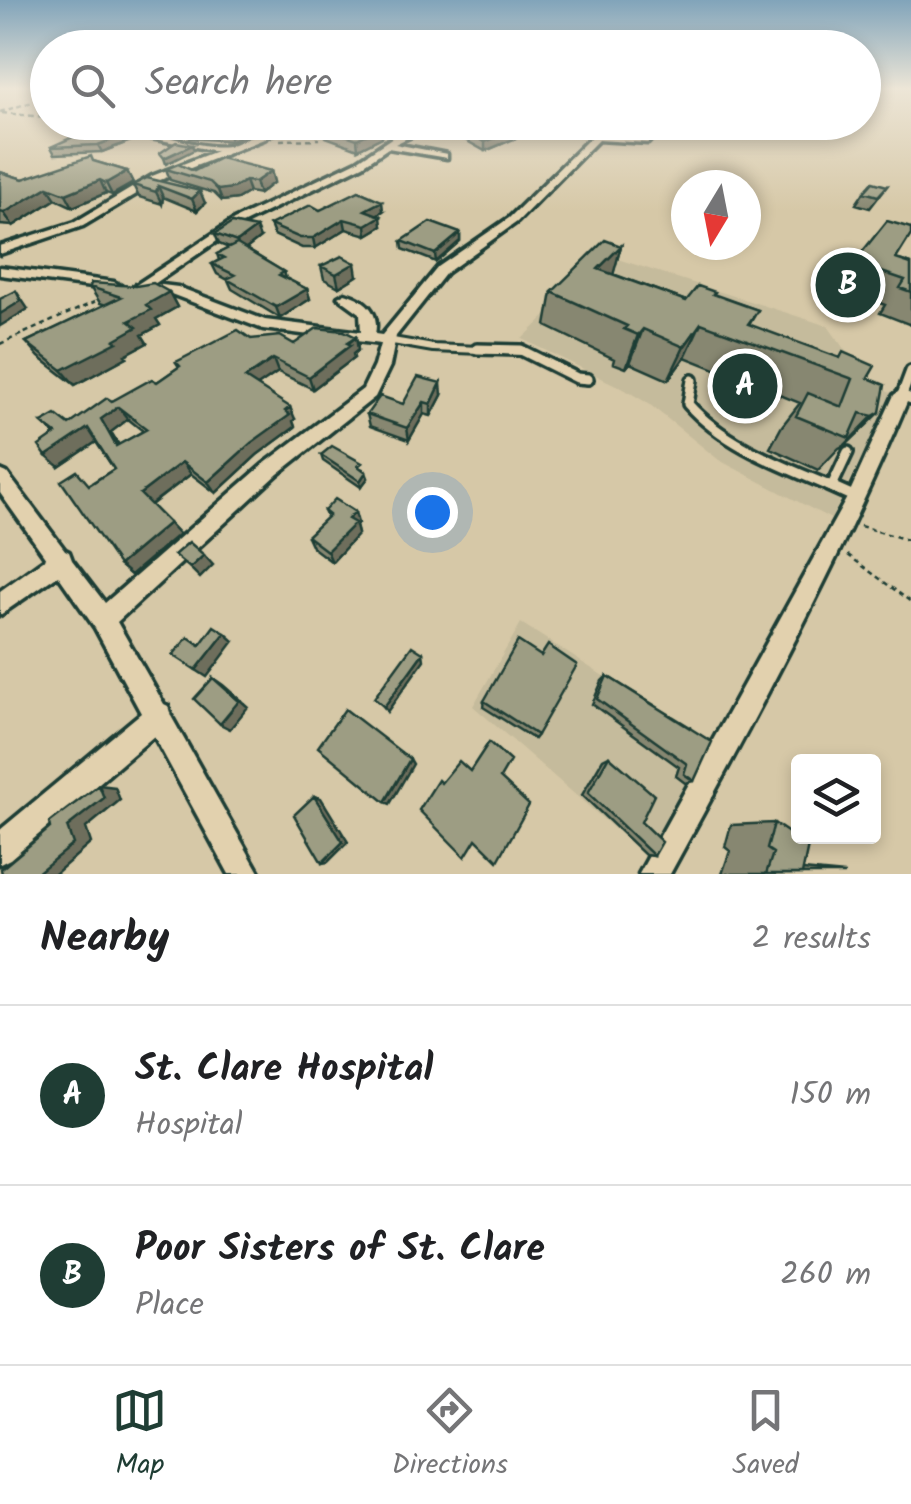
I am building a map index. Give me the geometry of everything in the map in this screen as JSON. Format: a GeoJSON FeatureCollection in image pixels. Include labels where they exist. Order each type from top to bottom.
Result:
{"type":"FeatureCollection","features":[{"type":"Feature","properties":{"kind":"street"},"geometry":{"type":"LineString","coordinates":[[174,140],[224,150]]}},
{"type":"Feature","properties":{"kind":"street"},"geometry":{"type":"LineString","coordinates":[[142,286],[238,222],[360,164],[397,140]]}},
{"type":"Feature","properties":{"kind":"street"},"geometry":{"type":"LineString","coordinates":[[103,620],[271,469],[368,392],[399,319],[442,270],[513,220],[592,140]]}},
{"type":"Feature","properties":{"kind":"street"},"geometry":{"type":"LineString","coordinates":[[0,250],[79,224],[140,180],[249,141]]}},
{"type":"Feature","properties":{"kind":"street"},"geometry":{"type":"LineString","coordinates":[[386,145],[444,156]]}},
{"type":"Feature","properties":{"kind":"street"},"geometry":{"type":"LineString","coordinates":[[140,180],[171,188]]}},
{"type":"Feature","properties":{"kind":"street"},"geometry":{"type":"LineString","coordinates":[[0,272],[56,281],[173,290],[263,324],[387,340]]}},
{"type":"Feature","properties":{"kind":"street"},"geometry":{"type":"LineString","coordinates":[[345,297],[356,301],[369,315],[372,327],[367,337]]}},
{"type":"Feature","properties":{"kind":"street"},"geometry":{"type":"LineString","coordinates":[[654,874],[851,508],[896,404]]}},
{"type":"Feature","properties":{"kind":"street"},"geometry":{"type":"LineString","coordinates":[[0,478],[103,620],[245,874]]}},
{"type":"Feature","properties":{"kind":"street"},"geometry":{"type":"LineString","coordinates":[[0,604],[62,560]]}},
{"type":"Feature","properties":{"kind":"street"},"geometry":{"type":"LineString","coordinates":[[0,850],[159,715]]}},
{"type":"Feature","properties":{"kind":"lane"},"geometry":{"type":"LineString","coordinates":[[387,340],[432,348],[521,350],[577,378],[588,379]]}},
{"type":"Feature","properties":{"kind":"lane"},"geometry":{"type":"LineString","coordinates":[[896,404],[911,371]]}},
{"type":"Feature","properties":{"kind":"lane"},"geometry":{"type":"LineString","coordinates":[[692,380],[688,404],[703,420],[758,452],[832,486],[851,508]]}},
{"type":"Feature","properties":{"kind":"lane"},"geometry":{"type":"LineString","coordinates":[[832,486],[848,452]]}},
{"type":"Feature","properties":{"kind":"path"},"geometry":{"type":"LineString","coordinates":[[249,141],[284,140]]}},
{"type":"Feature","properties":{"kind":"path"},"geometry":{"type":"LineString","coordinates":[[0,344],[100,300]]}},
{"type":"Feature","properties":{"kind":"path"},"geometry":{"type":"LineString","coordinates":[[851,508],[911,542]]}},
{"type":"Feature","properties":{"kind":"path"},"geometry":{"type":"LineString","coordinates":[[830,544],[872,570],[911,602]]}},
{"type":"Feature","properties":{"kind":"shaded area"},"geometry":{"type":"Polygon","coordinates":[[[608,256],[828,326],[868,383],[893,394],[831,519],[719,460],[649,404],[622,388],[522,339],[608,256]]]}},
{"type":"Feature","properties":{"kind":"shaded area"},"geometry":{"type":"Polygon","coordinates":[[[521,623],[712,746],[647,857],[473,706],[521,623]]]}},
{"type":"Feature","properties":{"kind":"building"},"geometry":{"type":"Polygon","coordinates":[[[66,140],[111,140],[98,145],[51,147],[66,140]]]}},
{"type":"Feature","properties":{"kind":"building"},"geometry":{"type":"Polygon","coordinates":[[[176,142],[192,145],[164,158],[160,153],[176,142]]]}},
{"type":"Feature","properties":{"kind":"building"},"geometry":{"type":"Polygon","coordinates":[[[91,156],[93,161],[127,171],[106,183],[100,180],[66,194],[48,187],[0,212],[0,172],[23,179],[91,156]]]}},
{"type":"Feature","properties":{"kind":"building"},"geometry":{"type":"Polygon","coordinates":[[[220,158],[271,171],[255,182],[245,181],[218,190],[210,182],[166,169],[178,164],[194,171],[220,158]]]}},
{"type":"Feature","properties":{"kind":"building"},"geometry":{"type":"Polygon","coordinates":[[[147,178],[200,191],[192,199],[158,186],[156,192],[133,185],[147,178]]]}},
{"type":"Feature","properties":{"kind":"building"},"geometry":{"type":"Polygon","coordinates":[[[873,182],[887,186],[878,196],[864,192],[873,182]]]}},
{"type":"Feature","properties":{"kind":"building"},"geometry":{"type":"Polygon","coordinates":[[[359,191],[382,201],[365,210],[381,216],[366,225],[344,219],[313,238],[300,238],[270,225],[311,205],[320,210],[359,191]]]}},
{"type":"Feature","properties":{"kind":"building"},"geometry":{"type":"Polygon","coordinates":[[[887,221],[911,228],[911,235],[896,259],[911,264],[911,292],[900,288],[905,280],[870,268],[866,273],[850,267],[887,221]]]}},
{"type":"Feature","properties":{"kind":"building"},"geometry":{"type":"Polygon","coordinates":[[[430,222],[460,233],[435,254],[402,241],[430,222]]]}},
{"type":"Feature","properties":{"kind":"building"},"geometry":{"type":"Polygon","coordinates":[[[232,223],[256,228],[237,242],[215,234],[232,223]]]}},
{"type":"Feature","properties":{"kind":"building"},"geometry":{"type":"Polygon","coordinates":[[[605,240],[621,246],[598,269],[686,301],[698,286],[758,310],[748,324],[840,358],[843,352],[875,366],[868,378],[885,385],[880,412],[873,416],[860,413],[849,438],[796,416],[808,393],[842,407],[853,379],[701,323],[684,347],[643,329],[638,335],[624,329],[627,326],[552,292],[605,240]]]}},
{"type":"Feature","properties":{"kind":"building"},"geometry":{"type":"Polygon","coordinates":[[[237,244],[284,272],[279,275],[307,289],[276,307],[227,279],[235,275],[212,264],[224,258],[217,254],[237,244]]]}},
{"type":"Feature","properties":{"kind":"building"},"geometry":{"type":"Polygon","coordinates":[[[342,256],[355,263],[336,274],[321,266],[342,256]]]}},
{"type":"Feature","properties":{"kind":"building"},"geometry":{"type":"Polygon","coordinates":[[[91,283],[153,283],[169,292],[146,305],[151,310],[129,321],[137,327],[114,340],[117,342],[62,370],[26,342],[121,297],[90,287],[91,283]]]}},
{"type":"Feature","properties":{"kind":"building"},"geometry":{"type":"Polygon","coordinates":[[[16,291],[21,301],[0,314],[0,299],[16,291]]]}},
{"type":"Feature","properties":{"kind":"building"},"geometry":{"type":"Polygon","coordinates":[[[317,328],[344,331],[356,337],[309,377],[273,359],[245,378],[290,407],[285,411],[290,415],[208,482],[182,462],[140,494],[169,523],[119,565],[61,481],[77,471],[89,485],[114,469],[88,428],[46,456],[39,446],[56,434],[42,423],[56,415],[69,425],[107,398],[112,401],[152,379],[157,382],[180,366],[176,362],[238,330],[251,339],[280,336],[294,344],[317,328]],[[118,407],[101,419],[116,446],[147,429],[118,407]]]}},
{"type":"Feature","properties":{"kind":"building"},"geometry":{"type":"Polygon","coordinates":[[[418,377],[441,383],[431,404],[424,402],[407,428],[367,414],[380,396],[403,404],[418,377]]]}},
{"type":"Feature","properties":{"kind":"building"},"geometry":{"type":"Polygon","coordinates":[[[332,446],[362,463],[358,466],[366,472],[360,481],[321,455],[332,446]]]}},
{"type":"Feature","properties":{"kind":"building"},"geometry":{"type":"Polygon","coordinates":[[[335,499],[355,512],[348,519],[355,523],[327,551],[307,536],[329,515],[324,511],[335,499]]]}},
{"type":"Feature","properties":{"kind":"building"},"geometry":{"type":"Polygon","coordinates":[[[189,542],[204,555],[190,568],[174,555],[189,542]]]}},
{"type":"Feature","properties":{"kind":"building"},"geometry":{"type":"Polygon","coordinates":[[[214,626],[225,633],[196,670],[173,655],[188,637],[200,645],[214,626]]]}},
{"type":"Feature","properties":{"kind":"building"},"geometry":{"type":"Polygon","coordinates":[[[518,641],[541,656],[548,645],[577,665],[537,735],[484,701],[518,641]]]}},
{"type":"Feature","properties":{"kind":"building"},"geometry":{"type":"Polygon","coordinates":[[[412,646],[423,653],[384,707],[374,698],[412,646]]]}},
{"type":"Feature","properties":{"kind":"building"},"geometry":{"type":"Polygon","coordinates":[[[607,676],[712,742],[694,781],[684,774],[687,764],[597,699],[607,676]]]}},
{"type":"Feature","properties":{"kind":"building"},"geometry":{"type":"Polygon","coordinates":[[[213,678],[239,701],[220,724],[194,699],[213,678]]]}},
{"type":"Feature","properties":{"kind":"building"},"geometry":{"type":"Polygon","coordinates":[[[345,709],[410,759],[385,802],[318,747],[345,709]]]}},
{"type":"Feature","properties":{"kind":"building"},"geometry":{"type":"Polygon","coordinates":[[[489,742],[510,761],[500,778],[529,805],[498,861],[476,839],[465,857],[419,810],[438,780],[441,783],[459,761],[470,771],[489,742]]]}},
{"type":"Feature","properties":{"kind":"building"},"geometry":{"type":"Polygon","coordinates":[[[609,756],[654,795],[641,822],[662,842],[654,856],[588,793],[609,756]]]}},
{"type":"Feature","properties":{"kind":"building"},"geometry":{"type":"Polygon","coordinates":[[[99,785],[104,798],[67,827],[73,844],[36,874],[2,874],[1,869],[50,828],[49,823],[99,785]]]}},
{"type":"Feature","properties":{"kind":"building"},"geometry":{"type":"Polygon","coordinates":[[[314,796],[343,842],[322,863],[294,815],[314,796]]]}},
{"type":"Feature","properties":{"kind":"building"},"geometry":{"type":"Polygon","coordinates":[[[774,823],[791,834],[791,844],[808,846],[802,874],[766,874],[773,853],[767,849],[774,823]]]}},
{"type":"Feature","properties":{"kind":"place","name":"Poor Sisters of St. Clare"},"geometry":{"type":"Point","coordinates":[848,285]}},
{"type":"Feature","properties":{"kind":"place","name":"St. Clare Hospital"},"geometry":{"type":"Point","coordinates":[745,386]}}]}
